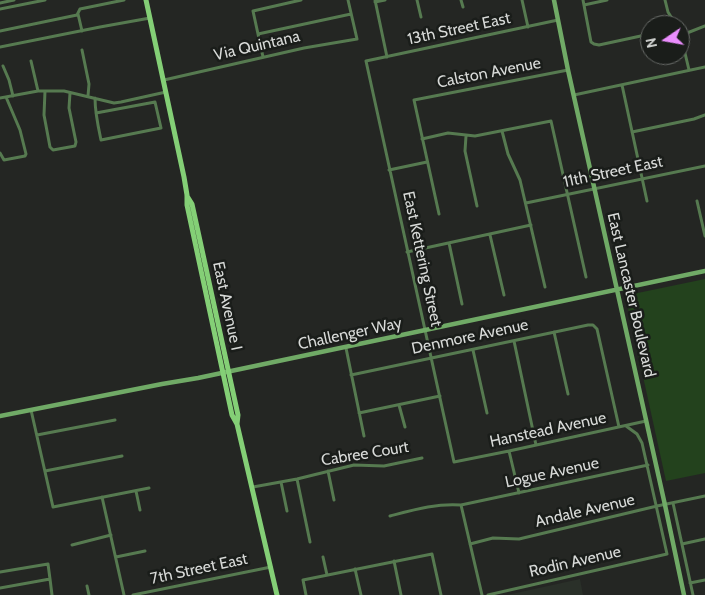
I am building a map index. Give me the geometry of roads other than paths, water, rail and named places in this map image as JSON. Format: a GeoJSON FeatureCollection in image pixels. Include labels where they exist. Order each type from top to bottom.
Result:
{"type":"FeatureCollection","features":[{"type":"Feature","properties":{"kind":"main road","name":"East Avenue I"},"geometry":{"type":"LineString","coordinates":[[146,0],[184,177],[187,205],[226,372],[238,415],[237,424],[277,595]]}},
{"type":"Feature","properties":{"kind":"main road","name":"East Lancaster Boulevard"},"geometry":{"type":"LineString","coordinates":[[554,0],[684,595]]}},
{"type":"Feature","properties":{"kind":"main road","name":"Challenger Way"},"geometry":{"type":"LineString","coordinates":[[0,416],[346,348],[705,271]]}},
{"type":"Feature","properties":{"kind":"street"},"geometry":{"type":"LineString","coordinates":[[0,3],[14,0]]}},
{"type":"Feature","properties":{"kind":"street"},"geometry":{"type":"LineString","coordinates":[[0,9],[45,0]]}},
{"type":"Feature","properties":{"kind":"street"},"geometry":{"type":"LineString","coordinates":[[0,31],[77,15],[80,9],[124,0]]}},
{"type":"Feature","properties":{"kind":"street"},"geometry":{"type":"LineString","coordinates":[[264,57],[253,11],[301,0]]}},
{"type":"Feature","properties":{"kind":"street"},"geometry":{"type":"LineString","coordinates":[[258,34],[351,14],[348,0]]}},
{"type":"Feature","properties":{"kind":"street"},"geometry":{"type":"LineString","coordinates":[[385,0],[375,1],[387,57]]}},
{"type":"Feature","properties":{"kind":"street"},"geometry":{"type":"LineString","coordinates":[[417,0],[421,17]]}},
{"type":"Feature","properties":{"kind":"street"},"geometry":{"type":"LineString","coordinates":[[461,0],[463,7]]}},
{"type":"Feature","properties":{"kind":"street"},"geometry":{"type":"LineString","coordinates":[[522,0],[528,27]]}},
{"type":"Feature","properties":{"kind":"street"},"geometry":{"type":"LineString","coordinates":[[583,0],[591,42],[594,44],[599,46],[640,36]]}},
{"type":"Feature","properties":{"kind":"street"},"geometry":{"type":"LineString","coordinates":[[584,5],[607,0]]}},
{"type":"Feature","properties":{"kind":"street"},"geometry":{"type":"LineString","coordinates":[[665,0],[670,15]]}},
{"type":"Feature","properties":{"kind":"street"},"geometry":{"type":"LineString","coordinates":[[78,13],[82,31]]}},
{"type":"Feature","properties":{"kind":"street","name":"Via Quintana"},"geometry":{"type":"LineString","coordinates":[[163,80],[304,48],[357,39],[351,14]]}},
{"type":"Feature","properties":{"kind":"street"},"geometry":{"type":"LineString","coordinates":[[0,47],[150,18]]}},
{"type":"Feature","properties":{"kind":"street","name":"13th Street East"},"geometry":{"type":"LineString","coordinates":[[366,61],[558,20]]}},
{"type":"Feature","properties":{"kind":"street"},"geometry":{"type":"LineString","coordinates":[[690,30],[705,26]]}},
{"type":"Feature","properties":{"kind":"street"},"geometry":{"type":"LineString","coordinates":[[82,50],[89,84],[88,96]]}},
{"type":"Feature","properties":{"kind":"street"},"geometry":{"type":"LineString","coordinates":[[31,61],[38,91]]}},
{"type":"Feature","properties":{"kind":"street","name":"East Kettering Street"},"geometry":{"type":"LineString","coordinates":[[366,61],[454,462]]}},
{"type":"Feature","properties":{"kind":"street"},"geometry":{"type":"LineString","coordinates":[[688,65],[689,70]]}},
{"type":"Feature","properties":{"kind":"street"},"geometry":{"type":"LineString","coordinates":[[3,66],[13,96]]}},
{"type":"Feature","properties":{"kind":"street"},"geometry":{"type":"LineString","coordinates":[[574,95],[705,67]]}},
{"type":"Feature","properties":{"kind":"street","name":"Calston Avenue"},"geometry":{"type":"LineString","coordinates":[[422,139],[414,100],[568,70]]}},
{"type":"Feature","properties":{"kind":"street"},"geometry":{"type":"LineString","coordinates":[[622,85],[647,201]]}},
{"type":"Feature","properties":{"kind":"street"},"geometry":{"type":"LineString","coordinates":[[0,98],[38,91],[64,91],[121,102],[166,92]]}},
{"type":"Feature","properties":{"kind":"street"},"geometry":{"type":"LineString","coordinates":[[45,91],[44,115],[52,150],[75,146],[76,142],[69,108],[70,93]]}},
{"type":"Feature","properties":{"kind":"street"},"geometry":{"type":"LineString","coordinates":[[0,153],[4,160],[25,156],[20,130],[6,97]]}},
{"type":"Feature","properties":{"kind":"street"},"geometry":{"type":"LineString","coordinates":[[95,98],[96,113],[101,140],[161,128],[155,102],[96,113]]}},
{"type":"Feature","properties":{"kind":"street"},"geometry":{"type":"LineString","coordinates":[[632,132],[705,115]]}},
{"type":"Feature","properties":{"kind":"street"},"geometry":{"type":"LineString","coordinates":[[439,214],[422,139],[448,134],[475,136],[551,121],[586,278]]}},
{"type":"Feature","properties":{"kind":"street"},"geometry":{"type":"LineString","coordinates":[[502,131],[508,154],[520,180],[545,286]]}},
{"type":"Feature","properties":{"kind":"street"},"geometry":{"type":"LineString","coordinates":[[466,136],[465,151],[477,206]]}},
{"type":"Feature","properties":{"kind":"street"},"geometry":{"type":"LineString","coordinates":[[390,170],[427,162]]}},
{"type":"Feature","properties":{"kind":"street","name":"11th Street East"},"geometry":{"type":"LineString","coordinates":[[526,203],[705,166]]}},
{"type":"Feature","properties":{"kind":"street"},"geometry":{"type":"LineString","coordinates":[[697,201],[705,236]]}},
{"type":"Feature","properties":{"kind":"street"},"geometry":{"type":"LineString","coordinates":[[407,252],[531,225]]}},
{"type":"Feature","properties":{"kind":"street"},"geometry":{"type":"LineString","coordinates":[[490,235],[504,295]]}},
{"type":"Feature","properties":{"kind":"street"},"geometry":{"type":"LineString","coordinates":[[449,243],[462,304]]}},
{"type":"Feature","properties":{"kind":"street","name":"Denmore Avenue"},"geometry":{"type":"LineString","coordinates":[[352,375],[593,325],[597,330],[619,427]]}},
{"type":"Feature","properties":{"kind":"street"},"geometry":{"type":"LineString","coordinates":[[554,332],[568,394]]}},
{"type":"Feature","properties":{"kind":"street"},"geometry":{"type":"LineString","coordinates":[[514,341],[536,445]]}},
{"type":"Feature","properties":{"kind":"street"},"geometry":{"type":"LineString","coordinates":[[346,348],[364,436]]}},
{"type":"Feature","properties":{"kind":"street"},"geometry":{"type":"LineString","coordinates":[[473,350],[487,413]]}},
{"type":"Feature","properties":{"kind":"street"},"geometry":{"type":"LineString","coordinates":[[359,413],[440,396]]}},
{"type":"Feature","properties":{"kind":"street"},"geometry":{"type":"LineString","coordinates":[[399,405],[404,427]]}},
{"type":"Feature","properties":{"kind":"street"},"geometry":{"type":"LineString","coordinates":[[31,410],[53,507],[149,488]]}},
{"type":"Feature","properties":{"kind":"street"},"geometry":{"type":"LineString","coordinates":[[37,435],[114,420]]}},
{"type":"Feature","properties":{"kind":"street","name":"Hanstead Avenue"},"geometry":{"type":"LineString","coordinates":[[454,462],[646,421]]}},
{"type":"Feature","properties":{"kind":"street"},"geometry":{"type":"LineString","coordinates":[[625,426],[637,434],[642,443],[657,506]]}},
{"type":"Feature","properties":{"kind":"street"},"geometry":{"type":"LineString","coordinates":[[509,451],[518,493]]}},
{"type":"Feature","properties":{"kind":"street"},"geometry":{"type":"LineString","coordinates":[[45,472],[122,456]]}},
{"type":"Feature","properties":{"kind":"street","name":"Cabree Court"},"geometry":{"type":"LineString","coordinates":[[253,487],[354,465],[384,466],[422,458]]}},
{"type":"Feature","properties":{"kind":"street","name":"Logue Avenue"},"geometry":{"type":"LineString","coordinates":[[390,516],[438,505],[461,505],[648,465]]}},
{"type":"Feature","properties":{"kind":"street"},"geometry":{"type":"LineString","coordinates":[[328,471],[334,500]]}},
{"type":"Feature","properties":{"kind":"street"},"geometry":{"type":"LineString","coordinates":[[297,478],[310,542]]}},
{"type":"Feature","properties":{"kind":"street"},"geometry":{"type":"LineString","coordinates":[[281,482],[287,511]]}},
{"type":"Feature","properties":{"kind":"street"},"geometry":{"type":"LineString","coordinates":[[136,491],[140,510]]}},
{"type":"Feature","properties":{"kind":"street","name":"Andale Avenue"},"geometry":{"type":"LineString","coordinates":[[470,544],[493,538],[519,539],[705,496]]}},
{"type":"Feature","properties":{"kind":"street"},"geometry":{"type":"LineString","coordinates":[[102,497],[124,595]]}},
{"type":"Feature","properties":{"kind":"street"},"geometry":{"type":"LineString","coordinates":[[673,503],[693,595]]}},
{"type":"Feature","properties":{"kind":"street"},"geometry":{"type":"LineString","coordinates":[[461,505],[482,595]]}},
{"type":"Feature","properties":{"kind":"street","name":"Rodin Avenue"},"geometry":{"type":"LineString","coordinates":[[488,595],[667,554],[657,506]]}},
{"type":"Feature","properties":{"kind":"street"},"geometry":{"type":"LineString","coordinates":[[72,545],[111,535]]}},
{"type":"Feature","properties":{"kind":"street"},"geometry":{"type":"LineString","coordinates":[[682,544],[705,539]]}},
{"type":"Feature","properties":{"kind":"street"},"geometry":{"type":"LineString","coordinates":[[116,557],[145,551]]}},
{"type":"Feature","properties":{"kind":"street"},"geometry":{"type":"LineString","coordinates":[[306,595],[303,580],[432,554],[441,595]]}},
{"type":"Feature","properties":{"kind":"street"},"geometry":{"type":"LineString","coordinates":[[323,557],[327,574]]}},
{"type":"Feature","properties":{"kind":"street"},"geometry":{"type":"LineString","coordinates":[[394,561],[401,595]]}},
{"type":"Feature","properties":{"kind":"street"},"geometry":{"type":"LineString","coordinates":[[0,572],[48,564],[52,595]]}},
{"type":"Feature","properties":{"kind":"street","name":"7th Street East"},"geometry":{"type":"LineString","coordinates":[[133,595],[271,567]]}},
{"type":"Feature","properties":{"kind":"street"},"geometry":{"type":"LineString","coordinates":[[355,569],[361,595]]}},
{"type":"Feature","properties":{"kind":"street"},"geometry":{"type":"LineString","coordinates":[[0,588],[50,579]]}},
{"type":"Feature","properties":{"kind":"street"},"geometry":{"type":"LineString","coordinates":[[690,583],[705,580]]}},
{"type":"Feature","properties":{"kind":"street"},"geometry":{"type":"LineString","coordinates":[[87,586],[89,595]]}}]}
